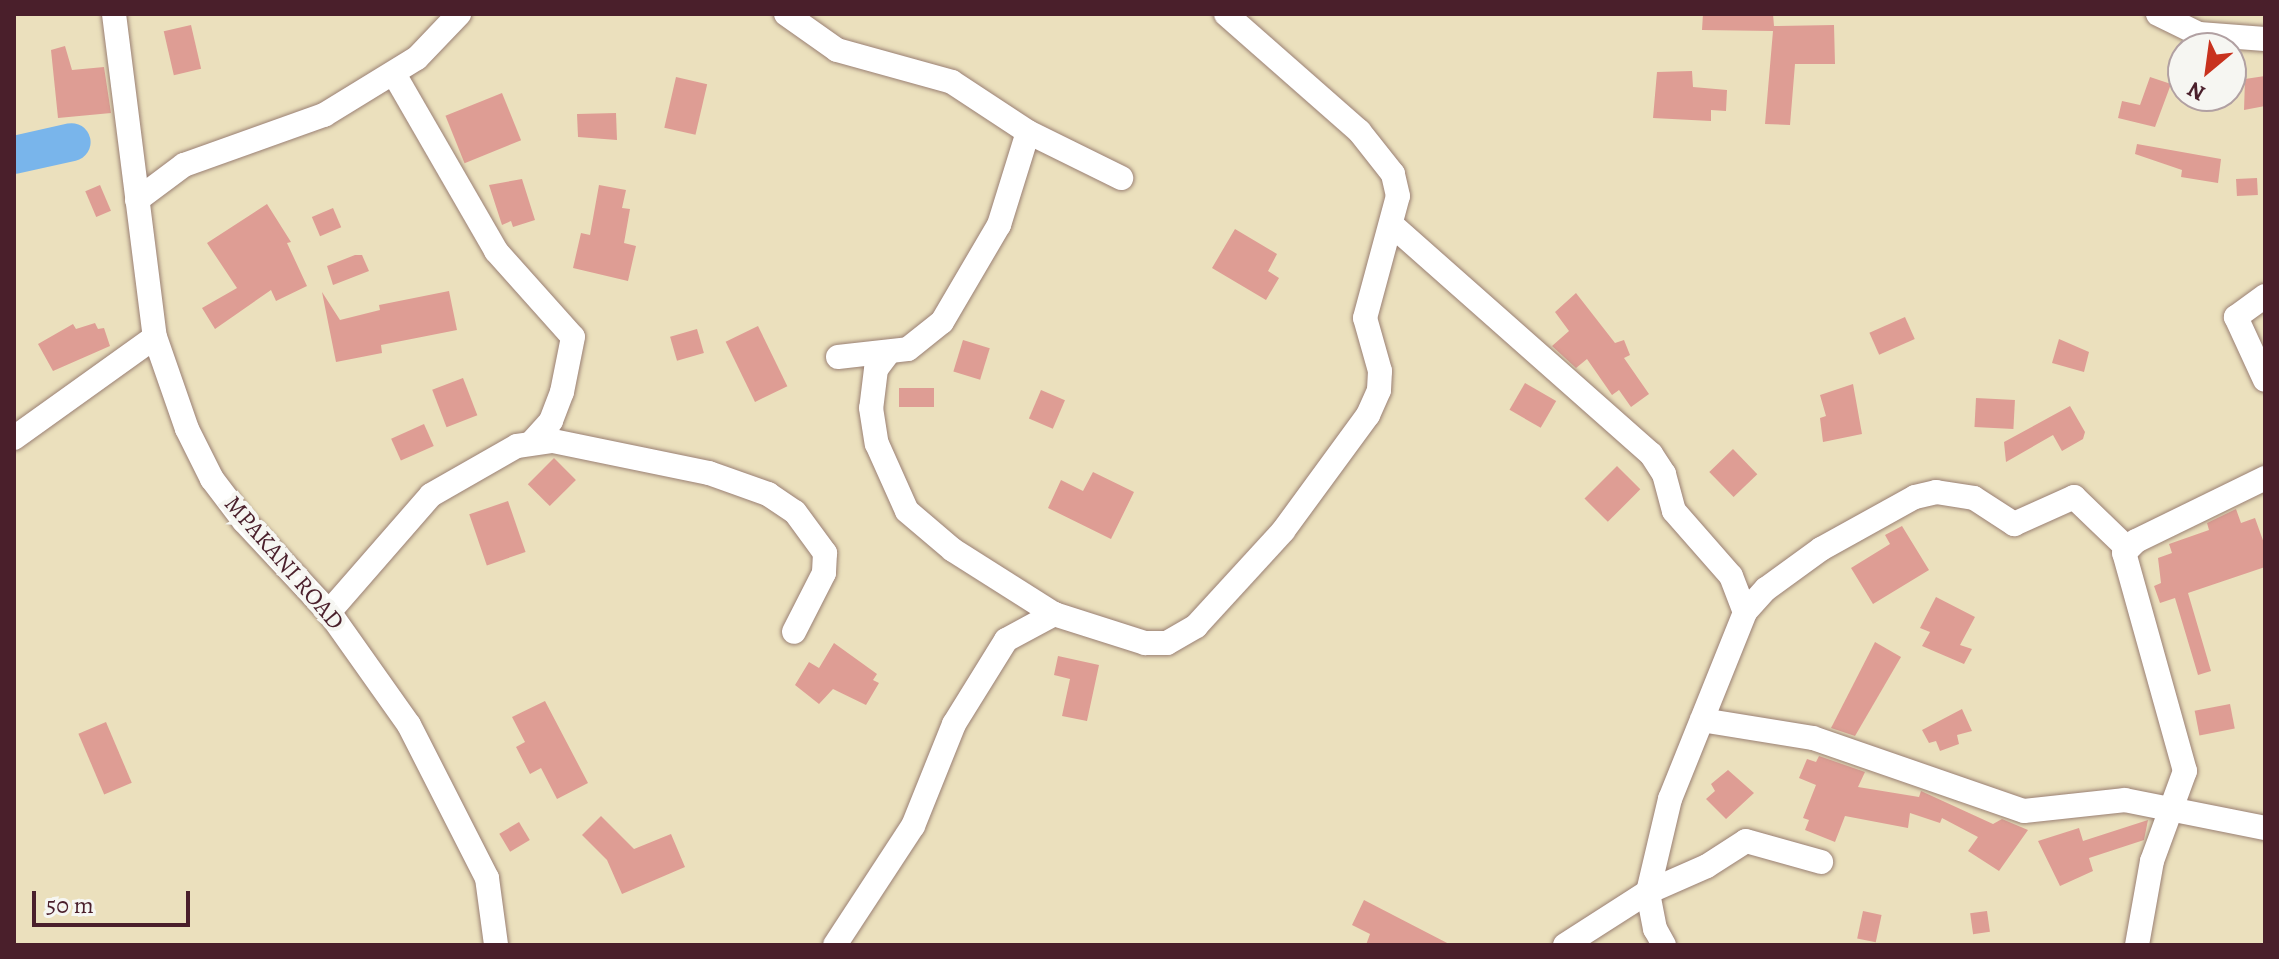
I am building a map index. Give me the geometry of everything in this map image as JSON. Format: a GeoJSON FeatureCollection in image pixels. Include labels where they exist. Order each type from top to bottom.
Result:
{"type":"FeatureCollection","features":[{"type":"Feature","properties":{"kind":"street","name":"MPAKANI ROAD"},"geometry":{"type":"LineString","coordinates":[[114,14],[155,337],[187,429],[212,479],[244,521],[329,612],[409,725],[487,878],[496,945]]}},
{"type":"Feature","properties":{"kind":"street"},"geometry":{"type":"LineString","coordinates":[[137,200],[184,165],[324,115],[394,74],[438,41],[459,14]]}},
{"type":"Feature","properties":{"kind":"street"},"geometry":{"type":"LineString","coordinates":[[786,14],[837,50],[952,82],[1028,132],[1121,178]]}},
{"type":"Feature","properties":{"kind":"street"},"geometry":{"type":"LineString","coordinates":[[889,352],[876,369],[871,408],[877,444],[907,511],[953,550],[1054,614],[1145,643],[1167,643],[1196,626],[1283,531],[1368,415],[1379,390],[1380,371],[1365,318],[1398,196],[1393,174],[1376,151],[1226,14]]}},
{"type":"Feature","properties":{"kind":"street"},"geometry":{"type":"LineString","coordinates":[[2158,14],[2199,34],[2265,39]]}},
{"type":"Feature","properties":{"kind":"street"},"geometry":{"type":"LineString","coordinates":[[329,612],[431,495],[533,441],[551,421],[562,392],[573,337],[496,251],[394,74]]}},
{"type":"Feature","properties":{"kind":"street"},"geometry":{"type":"LineString","coordinates":[[838,357],[908,349],[942,322],[999,225],[1028,132]]}},
{"type":"Feature","properties":{"kind":"street"},"geometry":{"type":"LineString","coordinates":[[1392,225],[1651,454],[1664,474],[1674,511],[1731,576],[1745,612]]}},
{"type":"Feature","properties":{"kind":"street"},"geometry":{"type":"LineString","coordinates":[[2265,296],[2236,317],[2265,380]]}},
{"type":"Feature","properties":{"kind":"street"},"geometry":{"type":"LineString","coordinates":[[14,438],[155,337]]}},
{"type":"Feature","properties":{"kind":"street"},"geometry":{"type":"LineString","coordinates":[[533,441],[580,444],[709,473],[768,494],[795,512],[825,553],[824,573],[794,632]]}},
{"type":"Feature","properties":{"kind":"street"},"geometry":{"type":"LineString","coordinates":[[2137,945],[2143,895],[2183,782],[2183,756],[2124,557],[2127,548],[2265,478]]}},
{"type":"Feature","properties":{"kind":"street"},"geometry":{"type":"LineString","coordinates":[[1664,945],[1655,929],[1648,892],[1670,799],[1745,612],[1795,564],[1915,497],[1936,492],[1974,498],[2014,524],[2074,497],[2127,548]]}},
{"type":"Feature","properties":{"kind":"street"},"geometry":{"type":"LineString","coordinates":[[835,945],[913,826],[973,688],[1006,640],[1054,614]]}},
{"type":"Feature","properties":{"kind":"street"},"geometry":{"type":"LineString","coordinates":[[1702,720],[1813,738],[2024,811],[2125,800],[2265,828]]}},
{"type":"Feature","properties":{"kind":"street"},"geometry":{"type":"LineString","coordinates":[[1565,945],[1648,892],[1707,866],[1746,841],[1821,862]]}},
{"type":"Feature","properties":{"kind":"building"},"geometry":{"type":"Polygon","coordinates":[[[1703,14],[1773,14],[1774,26],[1834,25],[1835,64],[1795,64],[1790,125],[1765,124],[1773,31],[1702,30],[1703,14]]]}},
{"type":"Feature","properties":{"kind":"building"},"geometry":{"type":"Polygon","coordinates":[[[191,25],[201,69],[174,75],[164,31],[191,25]]]}},
{"type":"Feature","properties":{"kind":"building"},"geometry":{"type":"Polygon","coordinates":[[[65,46],[72,70],[104,67],[111,113],[58,118],[51,50],[65,46]]]}},
{"type":"Feature","properties":{"kind":"building"},"geometry":{"type":"Polygon","coordinates":[[[1692,71],[1693,87],[1727,90],[1726,111],[1711,110],[1711,121],[1653,118],[1657,72],[1692,71]]]}},
{"type":"Feature","properties":{"kind":"building"},"geometry":{"type":"Polygon","coordinates":[[[2265,76],[2265,106],[2247,109],[2247,79],[2265,76]]]}},
{"type":"Feature","properties":{"kind":"building"},"geometry":{"type":"Polygon","coordinates":[[[676,77],[707,84],[695,135],[664,128],[676,77]]]}},
{"type":"Feature","properties":{"kind":"building"},"geometry":{"type":"Polygon","coordinates":[[[2150,77],[2167,83],[2167,95],[2155,127],[2118,118],[2122,101],[2140,105],[2150,77]]]}},
{"type":"Feature","properties":{"kind":"building"},"geometry":{"type":"Polygon","coordinates":[[[502,93],[521,140],[465,163],[445,116],[502,93]]]}},
{"type":"Feature","properties":{"kind":"building"},"geometry":{"type":"Polygon","coordinates":[[[616,113],[617,140],[578,137],[577,114],[616,113]]]}},
{"type":"Feature","properties":{"kind":"building"},"geometry":{"type":"Polygon","coordinates":[[[2137,144],[2221,159],[2218,183],[2181,177],[2182,170],[2135,154],[2137,144]]]}},
{"type":"Feature","properties":{"kind":"building"},"geometry":{"type":"Polygon","coordinates":[[[2257,178],[2258,195],[2237,196],[2236,179],[2257,178]]]}},
{"type":"Feature","properties":{"kind":"building"},"geometry":{"type":"Polygon","coordinates":[[[522,179],[535,220],[513,227],[511,221],[502,225],[489,185],[522,179]]]}},
{"type":"Feature","properties":{"kind":"building"},"geometry":{"type":"Polygon","coordinates":[[[100,185],[111,211],[96,217],[85,191],[100,185]]]}},
{"type":"Feature","properties":{"kind":"building"},"geometry":{"type":"Polygon","coordinates":[[[599,185],[626,190],[622,208],[630,209],[624,243],[636,246],[628,281],[573,268],[581,233],[590,235],[599,185]]]}},
{"type":"Feature","properties":{"kind":"building"},"geometry":{"type":"Polygon","coordinates":[[[267,204],[291,242],[287,243],[307,286],[276,301],[271,290],[215,329],[202,308],[237,288],[207,243],[267,204]]]}},
{"type":"Feature","properties":{"kind":"building"},"geometry":{"type":"Polygon","coordinates":[[[333,208],[341,227],[320,236],[312,217],[333,208]]]}},
{"type":"Feature","properties":{"kind":"building"},"geometry":{"type":"Polygon","coordinates":[[[1235,229],[1277,254],[1268,271],[1279,278],[1266,300],[1212,268],[1235,229]]]}},
{"type":"Feature","properties":{"kind":"building"},"geometry":{"type":"Polygon","coordinates":[[[362,255],[369,271],[333,285],[327,266],[362,255]]]}},
{"type":"Feature","properties":{"kind":"building"},"geometry":{"type":"Polygon","coordinates":[[[449,291],[457,330],[381,345],[382,353],[336,362],[322,292],[340,320],[380,310],[379,305],[449,291]]]}},
{"type":"Feature","properties":{"kind":"building"},"geometry":{"type":"Polygon","coordinates":[[[1576,293],[1615,343],[1624,340],[1630,355],[1624,358],[1649,394],[1631,407],[1619,390],[1612,395],[1587,359],[1576,368],[1552,346],[1569,331],[1555,312],[1576,293]]]}},
{"type":"Feature","properties":{"kind":"building"},"geometry":{"type":"Polygon","coordinates":[[[1905,317],[1915,339],[1879,355],[1869,333],[1905,317]]]}},
{"type":"Feature","properties":{"kind":"building"},"geometry":{"type":"Polygon","coordinates":[[[95,323],[98,329],[104,328],[110,346],[53,371],[38,344],[73,324],[76,329],[95,323]]]}},
{"type":"Feature","properties":{"kind":"building"},"geometry":{"type":"Polygon","coordinates":[[[758,326],[787,386],[755,402],[726,342],[758,326]]]}},
{"type":"Feature","properties":{"kind":"building"},"geometry":{"type":"Polygon","coordinates":[[[697,329],[704,353],[677,361],[670,337],[697,329]]]}},
{"type":"Feature","properties":{"kind":"building"},"geometry":{"type":"Polygon","coordinates":[[[2059,339],[2089,352],[2084,372],[2052,363],[2059,339]]]}},
{"type":"Feature","properties":{"kind":"building"},"geometry":{"type":"Polygon","coordinates":[[[963,340],[990,348],[980,380],[953,372],[963,340]]]}},
{"type":"Feature","properties":{"kind":"building"},"geometry":{"type":"Polygon","coordinates":[[[463,378],[477,415],[447,427],[432,390],[463,378]]]}},
{"type":"Feature","properties":{"kind":"building"},"geometry":{"type":"Polygon","coordinates":[[[1525,383],[1556,401],[1541,428],[1510,410],[1525,383]]]}},
{"type":"Feature","properties":{"kind":"building"},"geometry":{"type":"Polygon","coordinates":[[[1853,384],[1862,434],[1823,442],[1820,418],[1826,416],[1820,395],[1853,384]]]}},
{"type":"Feature","properties":{"kind":"building"},"geometry":{"type":"Polygon","coordinates":[[[899,388],[934,388],[934,407],[899,407],[899,388]]]}},
{"type":"Feature","properties":{"kind":"building"},"geometry":{"type":"Polygon","coordinates":[[[1041,390],[1065,400],[1053,429],[1029,419],[1041,390]]]}},
{"type":"Feature","properties":{"kind":"building"},"geometry":{"type":"Polygon","coordinates":[[[1976,398],[2015,400],[2013,429],[1974,427],[1976,398]]]}},
{"type":"Feature","properties":{"kind":"building"},"geometry":{"type":"Polygon","coordinates":[[[2070,406],[2085,432],[2083,439],[2062,451],[2053,435],[2006,462],[2004,442],[2070,406]]]}},
{"type":"Feature","properties":{"kind":"building"},"geometry":{"type":"Polygon","coordinates":[[[424,424],[434,446],[401,461],[391,439],[424,424]]]}},
{"type":"Feature","properties":{"kind":"building"},"geometry":{"type":"Polygon","coordinates":[[[1733,449],[1757,474],[1734,497],[1709,472],[1733,449]]]}},
{"type":"Feature","properties":{"kind":"building"},"geometry":{"type":"Polygon","coordinates":[[[554,458],[576,480],[550,506],[528,484],[554,458]]]}},
{"type":"Feature","properties":{"kind":"building"},"geometry":{"type":"Polygon","coordinates":[[[1617,466],[1640,489],[1608,522],[1584,499],[1617,466]]]}},
{"type":"Feature","properties":{"kind":"building"},"geometry":{"type":"Polygon","coordinates":[[[1093,472],[1134,492],[1111,539],[1048,508],[1061,480],[1083,491],[1093,472]]]}},
{"type":"Feature","properties":{"kind":"building"},"geometry":{"type":"Polygon","coordinates":[[[508,501],[526,552],[487,565],[469,514],[508,501]]]}},
{"type":"Feature","properties":{"kind":"building"},"geometry":{"type":"Polygon","coordinates":[[[2236,509],[2241,523],[2255,518],[2265,546],[2265,567],[2188,593],[2211,671],[2198,675],[2175,598],[2160,603],[2154,586],[2161,583],[2158,558],[2172,553],[2169,544],[2209,530],[2207,523],[2236,509]]]}},
{"type":"Feature","properties":{"kind":"building"},"geometry":{"type":"Polygon","coordinates":[[[1902,526],[1929,570],[1873,604],[1851,568],[1890,544],[1885,535],[1902,526]]]}},
{"type":"Feature","properties":{"kind":"building"},"geometry":{"type":"Polygon","coordinates":[[[1936,597],[1975,617],[1960,645],[1972,649],[1964,664],[1922,646],[1930,632],[1920,628],[1936,597]]]}},
{"type":"Feature","properties":{"kind":"building"},"geometry":{"type":"Polygon","coordinates":[[[1875,642],[1901,657],[1855,736],[1831,728],[1875,642]]]}},
{"type":"Feature","properties":{"kind":"building"},"geometry":{"type":"Polygon","coordinates":[[[834,643],[877,674],[873,680],[879,683],[866,705],[833,689],[819,704],[795,685],[809,662],[819,668],[834,643]]]}},
{"type":"Feature","properties":{"kind":"building"},"geometry":{"type":"Polygon","coordinates":[[[1058,656],[1099,665],[1087,721],[1062,716],[1070,679],[1054,675],[1058,656]]]}},
{"type":"Feature","properties":{"kind":"building"},"geometry":{"type":"Polygon","coordinates":[[[545,701],[588,783],[557,799],[541,768],[530,774],[516,747],[525,742],[512,717],[545,701]]]}},
{"type":"Feature","properties":{"kind":"building"},"geometry":{"type":"Polygon","coordinates":[[[2230,704],[2235,729],[2199,735],[2195,711],[2230,704]]]}},
{"type":"Feature","properties":{"kind":"building"},"geometry":{"type":"Polygon","coordinates":[[[1962,709],[1972,731],[1957,735],[1959,744],[1940,751],[1936,741],[1929,743],[1922,730],[1962,709]]]}},
{"type":"Feature","properties":{"kind":"building"},"geometry":{"type":"Polygon","coordinates":[[[106,722],[132,783],[104,794],[78,734],[106,722]]]}},
{"type":"Feature","properties":{"kind":"building"},"geometry":{"type":"Polygon","coordinates":[[[1819,756],[1865,772],[1858,787],[1919,797],[1921,791],[1993,824],[2002,819],[2028,830],[1999,871],[1968,851],[1978,837],[1942,818],[1940,823],[1910,813],[1908,828],[1845,816],[1835,842],[1805,830],[1809,820],[1803,818],[1816,785],[1799,778],[1807,759],[1816,762],[1819,756]]]}},
{"type":"Feature","properties":{"kind":"building"},"geometry":{"type":"Polygon","coordinates":[[[1728,770],[1754,793],[1726,819],[1706,799],[1715,791],[1711,784],[1728,770]]]}},
{"type":"Feature","properties":{"kind":"building"},"geometry":{"type":"Polygon","coordinates":[[[601,816],[634,849],[671,834],[685,867],[622,894],[607,860],[582,835],[601,816]]]}},
{"type":"Feature","properties":{"kind":"building"},"geometry":{"type":"Polygon","coordinates":[[[2148,820],[2144,840],[2089,858],[2093,871],[2060,886],[2038,841],[2079,828],[2083,841],[2148,820]]]}},
{"type":"Feature","properties":{"kind":"building"},"geometry":{"type":"Polygon","coordinates":[[[519,822],[530,840],[510,852],[499,834],[519,822]]]}},
{"type":"Feature","properties":{"kind":"building"},"geometry":{"type":"Polygon","coordinates":[[[1364,900],[1451,945],[1366,945],[1370,934],[1352,925],[1364,900]]]}},
{"type":"Feature","properties":{"kind":"building"},"geometry":{"type":"Polygon","coordinates":[[[1863,911],[1882,915],[1876,942],[1857,938],[1863,911]]]}},
{"type":"Feature","properties":{"kind":"building"},"geometry":{"type":"Polygon","coordinates":[[[1987,911],[1990,932],[1973,934],[1970,913],[1987,911]]]}},
{"type":"Feature","properties":{"kind":"waterway"},"geometry":{"type":"LineString","coordinates":[[14,155],[72,142]]}}]}
